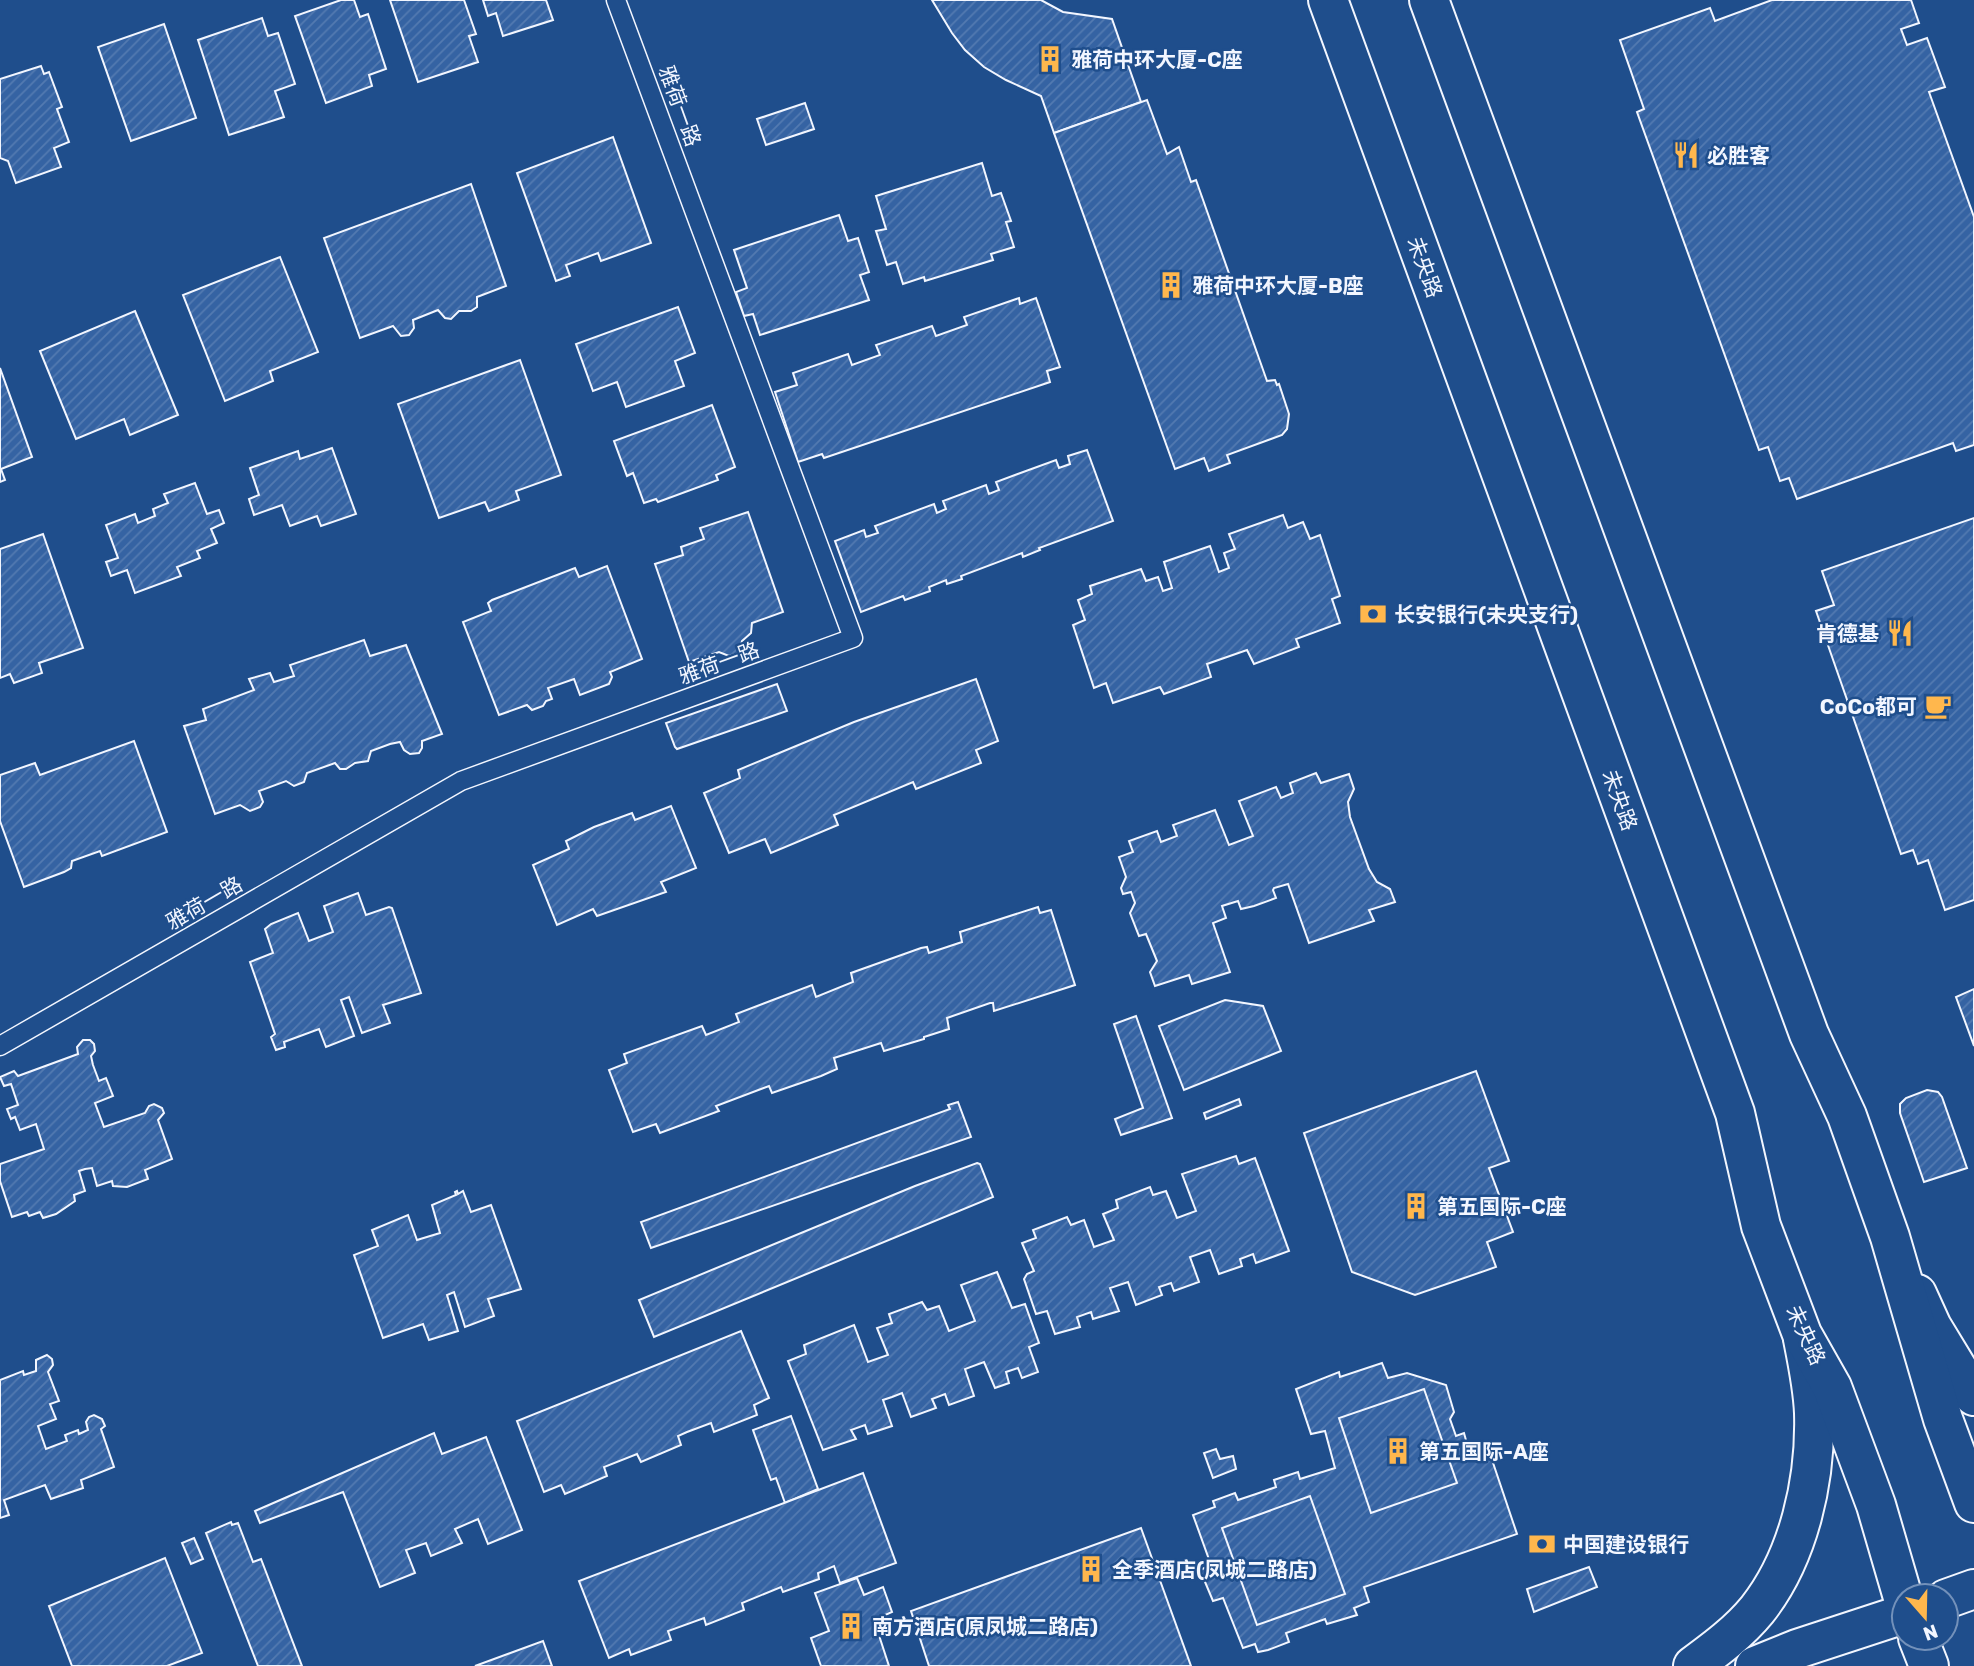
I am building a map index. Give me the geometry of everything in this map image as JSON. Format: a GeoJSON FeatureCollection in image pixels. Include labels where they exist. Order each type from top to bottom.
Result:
{"type":"FeatureCollection","features":[{"type":"Feature","properties":{"kind":"main road","name":"未央路"},"geometry":{"type":"LineString","coordinates":[[1328,0],[1735,1113],[1761,1226],[1802,1334],[1836,1398],[1876,1505],[1898,1582]]}},
{"type":"Feature","properties":{"kind":"main road"},"geometry":{"type":"LineString","coordinates":[[1429,0],[1804,1021],[1847,1116],[1891,1237],[1943,1419],[1974,1503]]}},
{"type":"Feature","properties":{"kind":"main road"},"geometry":{"type":"LineString","coordinates":[[1891,1237],[1932,1327],[1974,1395]]}},
{"type":"Feature","properties":{"kind":"main road"},"geometry":{"type":"LineString","coordinates":[[1693,1666],[1728,1640],[1757,1610],[1777,1578],[1792,1544],[1804,1507],[1814,1414],[1802,1334]]}},
{"type":"Feature","properties":{"kind":"main road"},"geometry":{"type":"LineString","coordinates":[[1755,1666],[1797,1649],[1890,1619]]}},
{"type":"Feature","properties":{"kind":"lane","name":"雅荷一路"},"geometry":{"type":"LineString","coordinates":[[0,1046],[461,781],[853,638],[616,0]]}},
{"type":"Feature","properties":{"kind":"building"},"geometry":{"type":"Polygon","coordinates":[[[341,0],[354,0],[360,17],[368,14],[386,69],[369,75],[372,86],[326,103],[295,16],[341,0]]]}},
{"type":"Feature","properties":{"kind":"building"},"geometry":{"type":"Polygon","coordinates":[[[390,0],[464,0],[476,34],[469,36],[478,62],[418,82],[390,0]]]}},
{"type":"Feature","properties":{"kind":"building"},"geometry":{"type":"Polygon","coordinates":[[[483,0],[546,0],[553,20],[503,36],[496,13],[488,16],[483,0]]]}},
{"type":"Feature","properties":{"kind":"building","name":"雅荷中环大厦-C座"},"geometry":{"type":"Polygon","coordinates":[[[932,0],[1041,0],[1063,12],[1112,19],[1141,102],[1054,133],[1041,96],[984,67],[965,50],[932,0]]]}},
{"type":"Feature","properties":{"kind":"building"},"geometry":{"type":"Polygon","coordinates":[[[1772,0],[1911,0],[1919,23],[1901,29],[1907,45],[1927,38],[1945,87],[1929,92],[1974,217],[1974,445],[1956,451],[1953,443],[1797,499],[1789,478],[1780,481],[1768,447],[1759,450],[1637,112],[1644,109],[1620,40],[1710,8],[1715,21],[1772,0]]]}},
{"type":"Feature","properties":{"kind":"building"},"geometry":{"type":"Polygon","coordinates":[[[262,18],[268,36],[278,33],[295,84],[275,91],[284,117],[229,135],[198,40],[262,18]]]}},
{"type":"Feature","properties":{"kind":"building"},"geometry":{"type":"Polygon","coordinates":[[[164,24],[196,118],[131,141],[98,47],[164,24]]]}},
{"type":"Feature","properties":{"kind":"building"},"geometry":{"type":"Polygon","coordinates":[[[41,66],[44,74],[49,72],[62,107],[57,109],[69,142],[54,148],[61,167],[16,183],[8,161],[0,158],[0,79],[41,66]]]}},
{"type":"Feature","properties":{"kind":"building","name":"雅荷中环大厦-B座"},"geometry":{"type":"Polygon","coordinates":[[[1147,100],[1167,154],[1179,147],[1191,182],[1196,180],[1267,381],[1275,380],[1277,385],[1279,384],[1289,414],[1287,429],[1282,435],[1227,455],[1230,463],[1209,471],[1204,458],[1175,469],[1054,133],[1147,100]]]}},
{"type":"Feature","properties":{"kind":"building"},"geometry":{"type":"Polygon","coordinates":[[[805,103],[814,129],[766,145],[757,119],[805,103]]]}},
{"type":"Feature","properties":{"kind":"building"},"geometry":{"type":"Polygon","coordinates":[[[613,137],[651,243],[601,261],[598,253],[566,265],[570,276],[556,281],[517,173],[613,137]]]}},
{"type":"Feature","properties":{"kind":"building"},"geometry":{"type":"Polygon","coordinates":[[[982,163],[992,196],[1001,193],[1011,221],[1006,222],[1014,247],[991,254],[993,260],[925,281],[924,277],[903,284],[896,262],[887,265],[876,231],[886,229],[876,196],[982,163]]]}},
{"type":"Feature","properties":{"kind":"building"},"geometry":{"type":"Polygon","coordinates":[[[471,184],[506,286],[477,297],[477,307],[471,311],[459,311],[451,319],[445,318],[438,310],[413,320],[414,328],[409,335],[401,336],[393,326],[360,338],[324,238],[471,184]]]}},
{"type":"Feature","properties":{"kind":"building"},"geometry":{"type":"Polygon","coordinates":[[[839,215],[848,241],[858,238],[869,272],[860,275],[869,300],[760,335],[753,314],[744,316],[736,292],[747,288],[734,250],[839,215]]]}},
{"type":"Feature","properties":{"kind":"building"},"geometry":{"type":"Polygon","coordinates":[[[280,257],[318,352],[270,371],[273,381],[225,401],[183,295],[280,257]]]}},
{"type":"Feature","properties":{"kind":"building"},"geometry":{"type":"Polygon","coordinates":[[[1019,298],[1020,304],[1036,298],[1060,367],[1047,371],[1050,382],[824,458],[822,454],[798,462],[775,392],[797,385],[793,373],[848,354],[852,365],[880,355],[876,345],[932,326],[936,336],[967,325],[964,317],[1019,298]]]}},
{"type":"Feature","properties":{"kind":"building"},"geometry":{"type":"Polygon","coordinates":[[[678,307],[695,353],[675,361],[684,386],[626,407],[617,382],[593,391],[576,344],[678,307]]]}},
{"type":"Feature","properties":{"kind":"building"},"geometry":{"type":"Polygon","coordinates":[[[135,311],[178,415],[130,435],[124,419],[76,439],[40,351],[135,311]]]}},
{"type":"Feature","properties":{"kind":"building"},"geometry":{"type":"Polygon","coordinates":[[[520,360],[561,475],[516,491],[519,500],[489,511],[485,502],[439,518],[398,404],[520,360]]]}},
{"type":"Feature","properties":{"kind":"building"},"geometry":{"type":"Polygon","coordinates":[[[0,368],[32,457],[1,469],[5,480],[0,482],[0,368]]]}},
{"type":"Feature","properties":{"kind":"building"},"geometry":{"type":"Polygon","coordinates":[[[712,405],[735,467],[716,475],[718,480],[658,502],[656,499],[644,503],[633,473],[627,476],[614,441],[712,405]]]}},
{"type":"Feature","properties":{"kind":"building"},"geometry":{"type":"Polygon","coordinates":[[[332,448],[356,514],[321,526],[317,516],[290,526],[282,505],[254,515],[249,499],[259,495],[250,468],[298,451],[300,459],[332,448]]]}},
{"type":"Feature","properties":{"kind":"building"},"geometry":{"type":"Polygon","coordinates":[[[1087,450],[1113,521],[1039,548],[1040,550],[1023,557],[1022,553],[961,576],[962,579],[947,584],[946,580],[929,587],[930,591],[905,600],[903,596],[861,612],[835,541],[864,530],[866,537],[878,533],[875,526],[934,504],[937,513],[946,509],[943,501],[986,485],[989,494],[999,490],[996,482],[1056,460],[1059,468],[1070,464],[1068,456],[1087,450]]]}},
{"type":"Feature","properties":{"kind":"building"},"geometry":{"type":"Polygon","coordinates":[[[195,483],[207,514],[219,510],[224,523],[211,529],[217,543],[197,551],[200,558],[177,567],[181,576],[135,593],[127,570],[111,576],[106,562],[118,558],[106,525],[135,514],[138,523],[155,516],[153,509],[168,503],[164,494],[195,483]]]}},
{"type":"Feature","properties":{"kind":"building"},"geometry":{"type":"Polygon","coordinates":[[[748,512],[783,612],[752,623],[751,633],[742,641],[739,653],[729,656],[719,652],[689,662],[655,564],[683,555],[681,547],[704,539],[700,528],[748,512]]]}},
{"type":"Feature","properties":{"kind":"building"},"geometry":{"type":"Polygon","coordinates":[[[1283,515],[1288,528],[1303,522],[1310,539],[1320,535],[1340,596],[1332,599],[1340,623],[1296,639],[1299,647],[1254,664],[1247,650],[1207,664],[1211,677],[1164,694],[1160,687],[1113,703],[1106,683],[1094,688],[1073,625],[1085,620],[1078,600],[1092,594],[1090,586],[1141,569],[1146,581],[1158,577],[1163,591],[1172,588],[1164,562],[1210,546],[1219,572],[1229,568],[1224,553],[1235,549],[1229,534],[1283,515]]]}},
{"type":"Feature","properties":{"kind":"building"},"geometry":{"type":"Polygon","coordinates":[[[1974,518],[1974,900],[1945,910],[1928,860],[1918,864],[1913,850],[1901,854],[1816,611],[1834,605],[1822,571],[1974,518]]]}},
{"type":"Feature","properties":{"kind":"building"},"geometry":{"type":"Polygon","coordinates":[[[43,534],[83,648],[39,663],[42,673],[14,683],[10,674],[0,678],[0,549],[43,534]]]}},
{"type":"Feature","properties":{"kind":"building"},"geometry":{"type":"Polygon","coordinates":[[[607,566],[642,659],[610,672],[612,677],[609,684],[580,695],[574,679],[548,688],[552,699],[546,701],[543,706],[532,710],[527,705],[499,715],[463,622],[491,611],[488,603],[492,600],[575,568],[579,577],[607,566]]]}},
{"type":"Feature","properties":{"kind":"building"},"geometry":{"type":"Polygon","coordinates":[[[364,640],[370,656],[406,645],[442,734],[422,741],[419,753],[410,754],[400,742],[390,744],[371,751],[368,761],[355,763],[346,769],[340,769],[335,763],[307,773],[304,782],[294,786],[286,781],[259,791],[263,802],[260,807],[250,811],[240,805],[215,814],[184,726],[206,720],[203,709],[254,690],[249,679],[270,673],[274,682],[294,676],[290,665],[364,640]]]}},
{"type":"Feature","properties":{"kind":"building"},"geometry":{"type":"Polygon","coordinates":[[[976,679],[998,741],[976,750],[981,763],[916,789],[913,782],[834,815],[838,825],[771,853],[765,839],[729,853],[704,793],[740,778],[738,770],[854,722],[976,679]]]}},
{"type":"Feature","properties":{"kind":"building"},"geometry":{"type":"Polygon","coordinates":[[[777,684],[787,711],[677,749],[675,747],[666,723],[777,684]]]}},
{"type":"Feature","properties":{"kind":"building"},"geometry":{"type":"Polygon","coordinates":[[[134,741],[167,832],[102,856],[100,851],[72,861],[71,868],[64,872],[24,887],[0,821],[0,775],[35,763],[40,775],[134,741]]]}},
{"type":"Feature","properties":{"kind":"building"},"geometry":{"type":"Polygon","coordinates":[[[1316,773],[1321,783],[1349,774],[1354,789],[1348,802],[1350,817],[1369,869],[1377,882],[1390,889],[1395,902],[1369,910],[1374,921],[1309,943],[1288,884],[1274,888],[1276,898],[1254,906],[1241,909],[1238,901],[1222,906],[1226,918],[1213,923],[1230,972],[1192,984],[1189,975],[1155,986],[1150,972],[1157,961],[1146,934],[1139,936],[1130,913],[1135,903],[1131,892],[1123,894],[1121,888],[1126,877],[1119,857],[1133,852],[1129,841],[1157,831],[1161,842],[1177,836],[1173,825],[1215,810],[1229,845],[1253,836],[1239,801],[1276,787],[1281,798],[1293,793],[1290,783],[1316,773]]]}},
{"type":"Feature","properties":{"kind":"building"},"geometry":{"type":"Polygon","coordinates":[[[671,806],[696,868],[661,882],[666,892],[597,916],[593,909],[557,925],[533,865],[569,849],[566,841],[594,827],[632,813],[635,820],[671,806]]]}},
{"type":"Feature","properties":{"kind":"building"},"geometry":{"type":"Polygon","coordinates":[[[358,893],[366,915],[392,908],[421,993],[383,1005],[390,1023],[362,1033],[349,997],[341,1000],[354,1036],[326,1047],[319,1029],[284,1042],[285,1047],[276,1050],[271,1037],[275,1034],[250,962],[273,953],[265,929],[298,913],[309,941],[333,932],[324,906],[358,893]]]}},
{"type":"Feature","properties":{"kind":"building"},"geometry":{"type":"Polygon","coordinates":[[[1038,907],[1040,913],[1051,910],[1075,985],[994,1011],[993,1003],[990,1003],[947,1018],[949,1029],[924,1039],[884,1051],[881,1043],[834,1058],[837,1069],[821,1076],[772,1093],[769,1086],[716,1106],[719,1111],[660,1133],[656,1124],[633,1132],[609,1070],[627,1063],[624,1054],[702,1026],[706,1035],[739,1022],[736,1014],[812,985],[816,997],[853,982],[851,973],[921,948],[927,947],[929,953],[962,942],[960,932],[1038,907]]]}},
{"type":"Feature","properties":{"kind":"building"},"geometry":{"type":"Polygon","coordinates":[[[1974,989],[1974,1046],[1956,997],[1974,989]]]}},
{"type":"Feature","properties":{"kind":"building"},"geometry":{"type":"Polygon","coordinates":[[[1225,1000],[1263,1006],[1281,1051],[1184,1090],[1159,1026],[1225,1000]]]}},
{"type":"Feature","properties":{"kind":"building"},"geometry":{"type":"Polygon","coordinates":[[[1136,1016],[1172,1118],[1121,1135],[1115,1119],[1143,1108],[1114,1024],[1136,1016]]]}},
{"type":"Feature","properties":{"kind":"building"},"geometry":{"type":"Polygon","coordinates":[[[83,1040],[90,1040],[94,1044],[95,1051],[91,1056],[93,1065],[99,1081],[106,1078],[113,1096],[95,1103],[104,1127],[145,1113],[149,1106],[154,1104],[162,1108],[164,1113],[158,1120],[172,1159],[145,1170],[148,1179],[127,1187],[113,1186],[112,1181],[97,1186],[92,1168],[79,1171],[85,1191],[74,1195],[75,1201],[56,1214],[43,1218],[40,1212],[29,1216],[27,1212],[12,1217],[0,1181],[0,1164],[44,1149],[36,1124],[20,1130],[15,1117],[11,1119],[7,1109],[18,1105],[11,1084],[4,1086],[0,1077],[14,1071],[18,1076],[78,1054],[77,1047],[83,1040]]]}},
{"type":"Feature","properties":{"kind":"building","name":"第五国际-C座"},"geometry":{"type":"Polygon","coordinates":[[[1476,1071],[1509,1161],[1489,1168],[1513,1232],[1487,1242],[1496,1267],[1415,1295],[1352,1272],[1304,1133],[1476,1071]]]}},
{"type":"Feature","properties":{"kind":"building"},"geometry":{"type":"Polygon","coordinates":[[[1927,1090],[1938,1092],[1942,1097],[1967,1168],[1924,1182],[1900,1113],[1900,1104],[1906,1098],[1927,1090]]]}},
{"type":"Feature","properties":{"kind":"building"},"geometry":{"type":"Polygon","coordinates":[[[1239,1099],[1241,1105],[1206,1119],[1204,1113],[1239,1099]]]}},
{"type":"Feature","properties":{"kind":"building"},"geometry":{"type":"Polygon","coordinates":[[[958,1102],[971,1137],[651,1248],[641,1222],[950,1109],[948,1105],[958,1102]]]}},
{"type":"Feature","properties":{"kind":"building"},"geometry":{"type":"Polygon","coordinates":[[[1236,1156],[1239,1164],[1255,1158],[1289,1251],[1256,1263],[1253,1254],[1240,1259],[1242,1266],[1219,1274],[1210,1250],[1190,1257],[1199,1282],[1174,1291],[1171,1283],[1159,1287],[1162,1295],[1136,1305],[1128,1282],[1110,1288],[1119,1311],[1093,1319],[1091,1312],[1077,1317],[1080,1327],[1055,1334],[1047,1311],[1036,1314],[1024,1279],[1034,1271],[1022,1243],[1036,1238],[1033,1230],[1067,1217],[1071,1225],[1084,1220],[1094,1247],[1114,1240],[1103,1214],[1118,1208],[1116,1200],[1150,1187],[1153,1195],[1166,1191],[1177,1218],[1196,1211],[1182,1174],[1236,1156]]]}},
{"type":"Feature","properties":{"kind":"building"},"geometry":{"type":"Polygon","coordinates":[[[980,1164],[993,1197],[654,1337],[639,1300],[980,1164]]]}},
{"type":"Feature","properties":{"kind":"building"},"geometry":{"type":"Polygon","coordinates":[[[457,1191],[458,1194],[463,1191],[471,1212],[491,1205],[521,1289],[488,1299],[494,1316],[465,1327],[454,1292],[447,1295],[458,1331],[429,1340],[423,1324],[383,1338],[354,1255],[378,1246],[372,1230],[408,1215],[417,1240],[440,1233],[432,1205],[456,1195],[457,1191]]]}},
{"type":"Feature","properties":{"kind":"building"},"geometry":{"type":"Polygon","coordinates":[[[997,1272],[1012,1308],[1025,1304],[1039,1343],[1029,1347],[1038,1372],[1022,1378],[1018,1368],[1006,1372],[1009,1383],[995,1388],[984,1362],[965,1369],[974,1396],[949,1405],[945,1394],[932,1399],[936,1408],[911,1417],[902,1393],[883,1400],[892,1426],[868,1434],[865,1425],[851,1430],[856,1439],[823,1450],[788,1361],[806,1354],[804,1345],[854,1325],[868,1362],[888,1355],[877,1328],[892,1323],[889,1314],[922,1302],[927,1310],[939,1306],[949,1331],[975,1321],[961,1285],[997,1272]]]}},
{"type":"Feature","properties":{"kind":"building"},"geometry":{"type":"Polygon","coordinates":[[[741,1331],[769,1398],[754,1405],[757,1415],[714,1432],[711,1423],[687,1432],[678,1436],[681,1445],[641,1462],[637,1454],[604,1467],[607,1476],[565,1494],[561,1485],[544,1492],[517,1421],[741,1331]]]}},
{"type":"Feature","properties":{"kind":"building"},"geometry":{"type":"Polygon","coordinates":[[[47,1355],[52,1359],[53,1365],[48,1372],[59,1401],[50,1404],[56,1419],[38,1426],[46,1449],[67,1441],[65,1435],[78,1430],[79,1434],[88,1430],[86,1422],[94,1415],[102,1419],[105,1426],[101,1429],[114,1467],[81,1480],[83,1488],[51,1499],[45,1485],[4,1500],[9,1515],[0,1518],[0,1380],[23,1371],[24,1375],[36,1371],[36,1360],[47,1355]]]}},
{"type":"Feature","properties":{"kind":"building"},"geometry":{"type":"Polygon","coordinates":[[[1382,1363],[1388,1378],[1407,1373],[1446,1385],[1454,1412],[1450,1419],[1456,1436],[1464,1433],[1469,1451],[1487,1445],[1517,1534],[1364,1587],[1369,1602],[1354,1608],[1357,1615],[1327,1624],[1325,1619],[1286,1633],[1289,1642],[1268,1650],[1258,1652],[1255,1644],[1243,1648],[1223,1598],[1213,1601],[1200,1570],[1211,1565],[1193,1515],[1215,1507],[1213,1501],[1235,1493],[1238,1500],[1276,1487],[1274,1480],[1298,1472],[1300,1479],[1335,1468],[1325,1431],[1311,1434],[1296,1389],[1339,1372],[1340,1377],[1382,1363]]]}},
{"type":"Feature","properties":{"kind":"building","name":"第五国际-A座"},"geometry":{"type":"Polygon","coordinates":[[[1424,1389],[1457,1483],[1371,1513],[1339,1418],[1424,1389]]]}},
{"type":"Feature","properties":{"kind":"building"},"geometry":{"type":"Polygon","coordinates":[[[791,1416],[818,1489],[785,1503],[776,1478],[771,1480],[753,1430],[791,1416]]]}},
{"type":"Feature","properties":{"kind":"building"},"geometry":{"type":"Polygon","coordinates":[[[434,1433],[442,1454],[486,1437],[522,1530],[488,1544],[478,1519],[455,1529],[462,1543],[431,1556],[426,1543],[406,1550],[415,1573],[380,1587],[343,1492],[260,1523],[255,1511],[434,1433]]]}},
{"type":"Feature","properties":{"kind":"building"},"geometry":{"type":"Polygon","coordinates":[[[1216,1449],[1220,1459],[1233,1456],[1236,1469],[1213,1478],[1204,1453],[1216,1449]]]}},
{"type":"Feature","properties":{"kind":"building"},"geometry":{"type":"Polygon","coordinates":[[[863,1473],[896,1563],[840,1583],[834,1566],[818,1573],[819,1579],[783,1592],[781,1587],[742,1603],[744,1610],[706,1625],[704,1618],[668,1631],[671,1640],[631,1655],[629,1649],[609,1658],[579,1581],[863,1473]]]}},
{"type":"Feature","properties":{"kind":"building"},"geometry":{"type":"Polygon","coordinates":[[[1310,1496],[1345,1594],[1257,1625],[1222,1528],[1310,1496]]]}},
{"type":"Feature","properties":{"kind":"building"},"geometry":{"type":"Polygon","coordinates":[[[231,1522],[232,1525],[238,1523],[253,1562],[261,1559],[302,1666],[258,1666],[206,1533],[231,1522]]]}},
{"type":"Feature","properties":{"kind":"building","name":"全季酒店(凤城二路店)"},"geometry":{"type":"Polygon","coordinates":[[[1141,1528],[1191,1666],[929,1666],[911,1611],[1141,1528]]]}},
{"type":"Feature","properties":{"kind":"building"},"geometry":{"type":"Polygon","coordinates":[[[194,1538],[203,1559],[191,1564],[182,1543],[194,1538]]]}},
{"type":"Feature","properties":{"kind":"building"},"geometry":{"type":"Polygon","coordinates":[[[165,1558],[202,1653],[167,1666],[72,1666],[49,1606],[165,1558]]]}},
{"type":"Feature","properties":{"kind":"building"},"geometry":{"type":"Polygon","coordinates":[[[1589,1567],[1597,1587],[1534,1612],[1527,1589],[1589,1567]]]}},
{"type":"Feature","properties":{"kind":"building","name":"南方酒店(原凤城二路店)"},"geometry":{"type":"Polygon","coordinates":[[[857,1578],[864,1595],[883,1587],[892,1612],[874,1620],[889,1666],[821,1666],[811,1638],[829,1631],[815,1593],[857,1578]]]}},
{"type":"Feature","properties":{"kind":"building"},"geometry":{"type":"Polygon","coordinates":[[[543,1641],[552,1666],[475,1666],[543,1641]]]}},
{"type":"Feature","properties":{"kind":"place","name":"雅荷中环大厦-C座"},"geometry":{"type":"Point","coordinates":[1050,59]}},
{"type":"Feature","properties":{"kind":"place","name":"必胜客"},"geometry":{"type":"Point","coordinates":[1686,155]}},
{"type":"Feature","properties":{"kind":"place","name":"雅荷中环大厦-B座"},"geometry":{"type":"Point","coordinates":[1171,285]}},
{"type":"Feature","properties":{"kind":"place","name":"长安银行(未央支行)"},"geometry":{"type":"Point","coordinates":[1373,614]}},
{"type":"Feature","properties":{"kind":"place","name":"肯德基"},"geometry":{"type":"Point","coordinates":[1900,633]}},
{"type":"Feature","properties":{"kind":"place","name":"CoCo都可"},"geometry":{"type":"Point","coordinates":[1938,706]}},
{"type":"Feature","properties":{"kind":"place","name":"第五国际-C座"},"geometry":{"type":"Point","coordinates":[1416,1206]}},
{"type":"Feature","properties":{"kind":"place","name":"第五国际-A座"},"geometry":{"type":"Point","coordinates":[1398,1451]}},
{"type":"Feature","properties":{"kind":"place","name":"中国建设银行"},"geometry":{"type":"Point","coordinates":[1542,1544]}},
{"type":"Feature","properties":{"kind":"place","name":"全季酒店(凤城二路店)"},"geometry":{"type":"Point","coordinates":[1091,1569]}},
{"type":"Feature","properties":{"kind":"place","name":"南方酒店(原凤城二路店)"},"geometry":{"type":"Point","coordinates":[851,1626]}}]}
